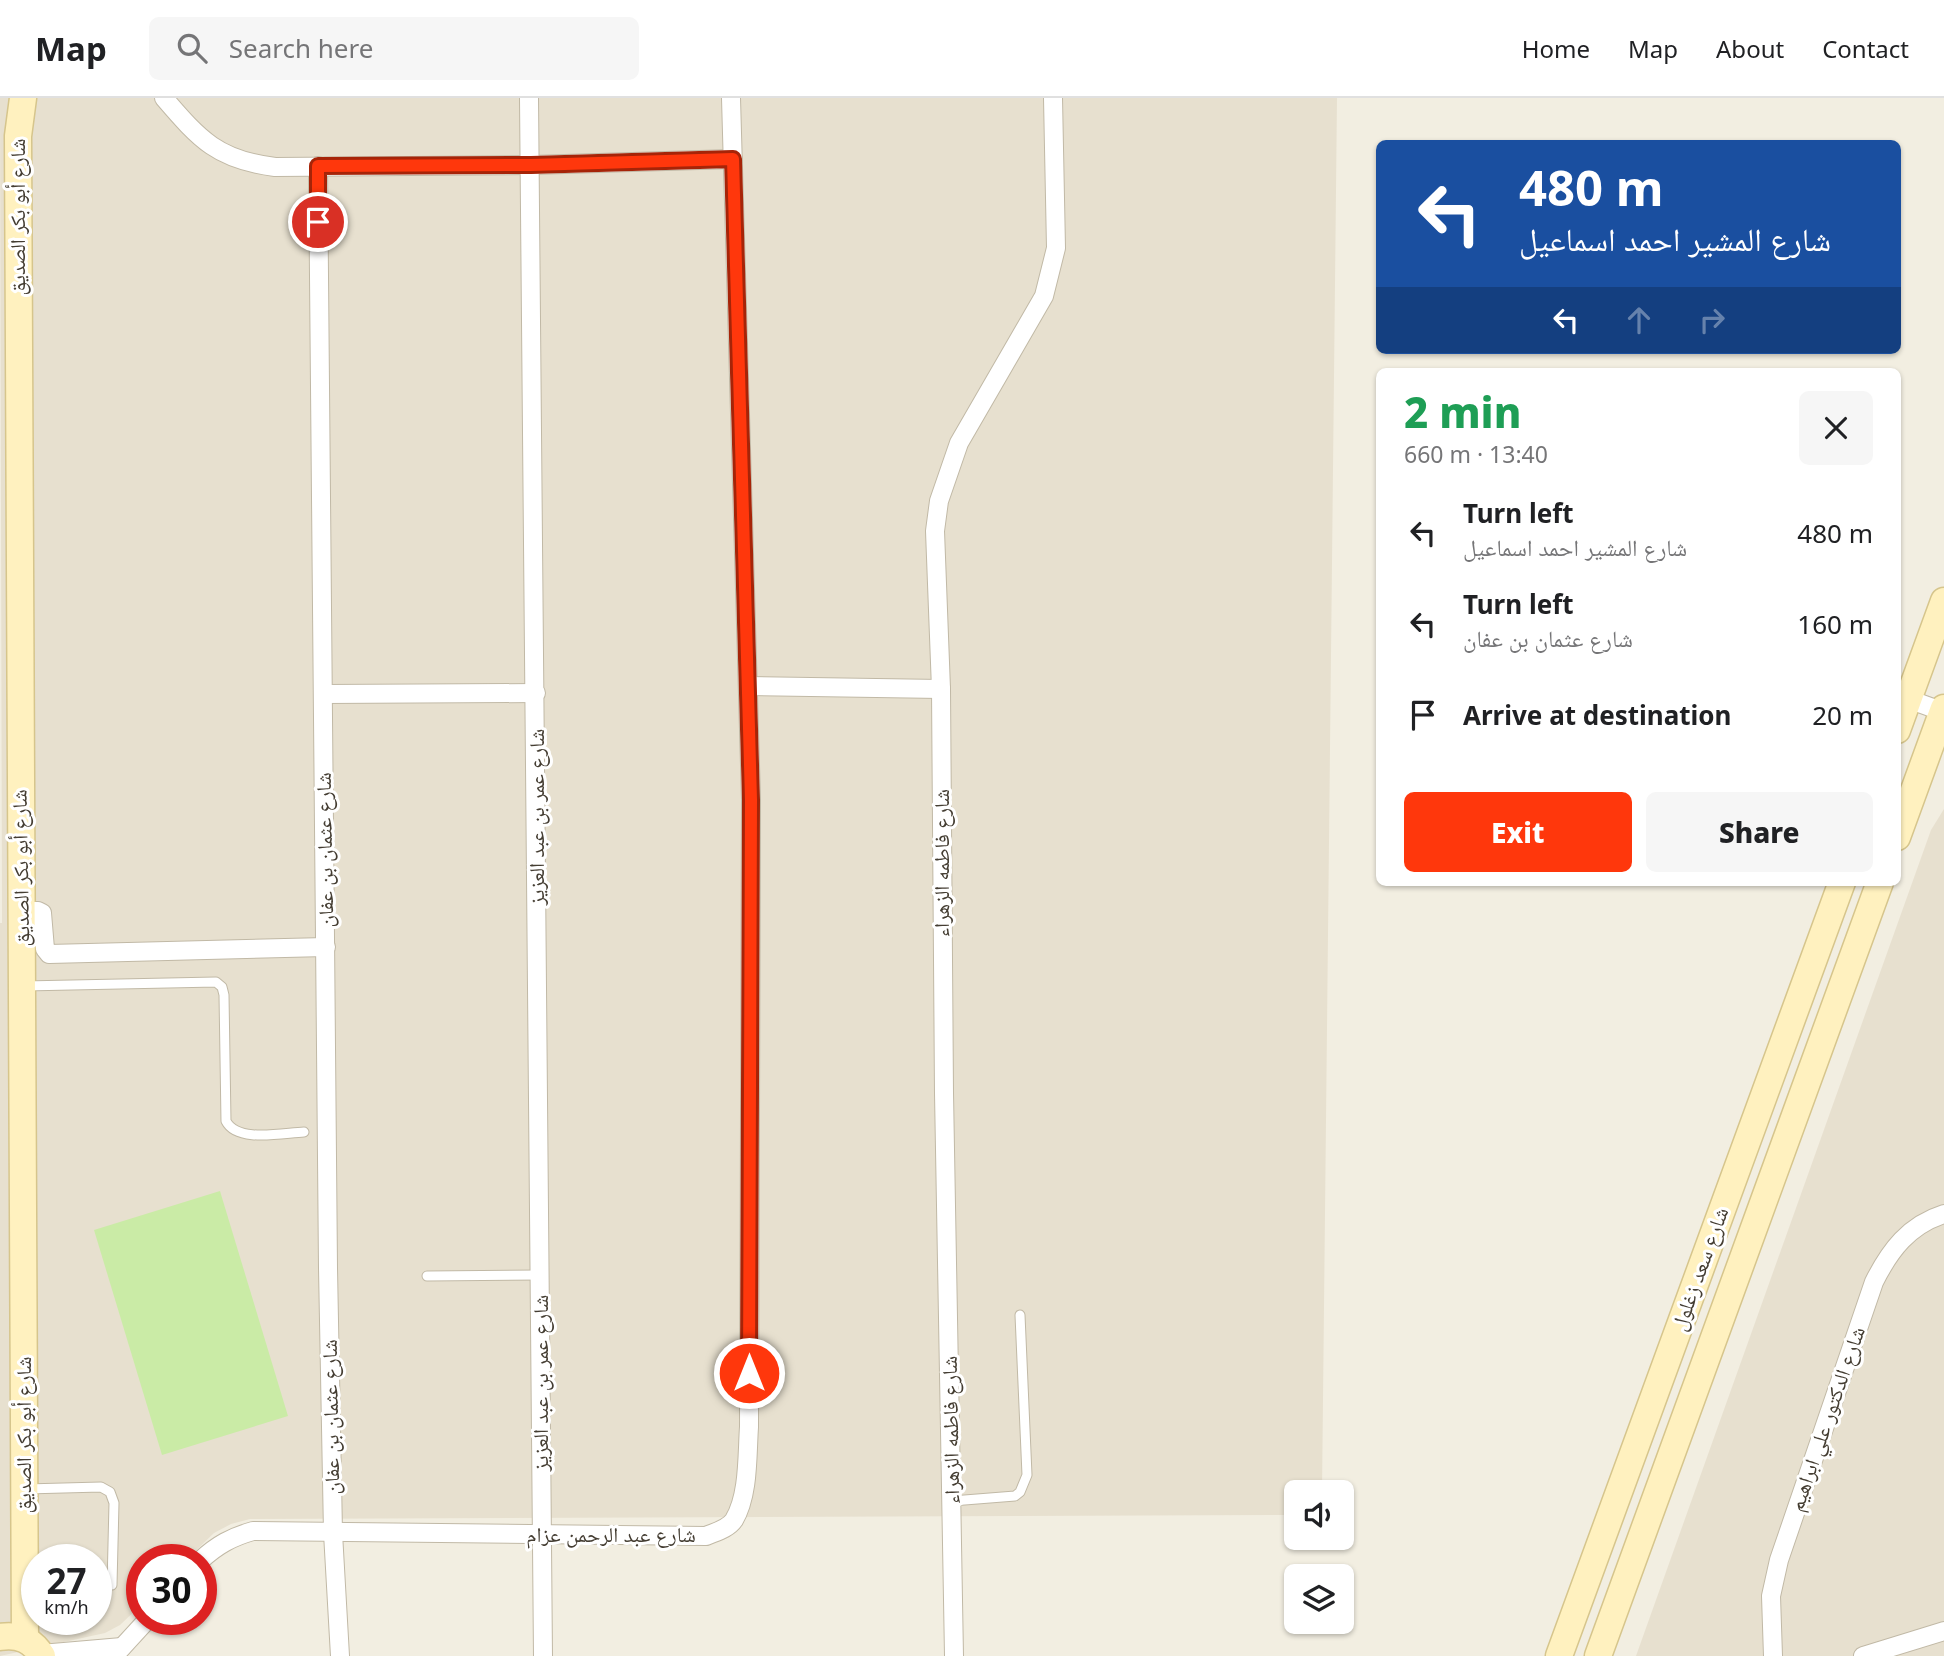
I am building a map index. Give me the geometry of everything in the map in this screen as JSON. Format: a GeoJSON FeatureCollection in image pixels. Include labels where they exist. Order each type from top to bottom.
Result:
{"type":"FeatureCollection","features":[{"type":"Feature","properties":{"kind":"street","name":"شارع أبو بكر الصديق"},"geometry":{"type":"LineString","coordinates":[[23,98],[18,136],[10,720],[22,911],[27,1646]]}},
{"type":"Feature","properties":{"kind":"street"},"geometry":{"type":"LineString","coordinates":[[164,98],[195,136],[236,159],[275,167],[531,165],[733,159]]}},
{"type":"Feature","properties":{"kind":"street","name":"شارع عمر بن عبد العزيز"},"geometry":{"type":"LineString","coordinates":[[529,98],[543,1656]]}},
{"type":"Feature","properties":{"kind":"street","name":"شارع عبد الرحمن عزام"},"geometry":{"type":"LineString","coordinates":[[217,1546],[234,1536],[253,1531],[706,1536],[723,1530],[734,1521],[742,1497],[749,1427],[751,800],[731,98]]}},
{"type":"Feature","properties":{"kind":"street","name":"شارع فاطمه الزهراء"},"geometry":{"type":"LineString","coordinates":[[954,1656],[944,1093],[941,689],[935,531],[939,500],[959,443],[1033,318],[1052,272],[1056,248],[1053,98]]}},
{"type":"Feature","properties":{"kind":"street","name":"شارع عثمان بن عفان"},"geometry":{"type":"LineString","coordinates":[[318,166],[333,1533],[340,1656]]}},
{"type":"Feature","properties":{"kind":"street"},"geometry":{"type":"LineString","coordinates":[[1901,826],[1914,790],[1944,601]]}},
{"type":"Feature","properties":{"kind":"street"},"geometry":{"type":"LineString","coordinates":[[748,686],[941,689]]}},
{"type":"Feature","properties":{"kind":"street"},"geometry":{"type":"LineString","coordinates":[[324,694],[536,693]]}},
{"type":"Feature","properties":{"kind":"street"},"geometry":{"type":"LineString","coordinates":[[1914,790],[1944,772]]}},
{"type":"Feature","properties":{"kind":"street","name":"شارع سعد زغلول"},"geometry":{"type":"LineString","coordinates":[[1559,1656],[1841,886]]}},
{"type":"Feature","properties":{"kind":"street","name":"شارع سعد زغلول"},"geometry":{"type":"LineString","coordinates":[[1598,1656],[1879,886]]}},
{"type":"Feature","properties":{"kind":"street"},"geometry":{"type":"LineString","coordinates":[[22,911],[38,911],[43,914],[45,949],[49,954],[326,947]]}},
{"type":"Feature","properties":{"kind":"street","name":"شارع الدكتور علي ابراهيم"},"geometry":{"type":"LineString","coordinates":[[1773,1656],[1771,1595],[1779,1560],[1874,1282],[1894,1246],[1926,1220],[1944,1214]]}},
{"type":"Feature","properties":{"kind":"street"},"geometry":{"type":"LineString","coordinates":[[1863,1656],[1944,1631]]}},
{"type":"Feature","properties":{"kind":"street"},"geometry":{"type":"LineString","coordinates":[[27,1646],[118,1652],[133,1635]]}},
{"type":"Feature","properties":{"kind":"lane"},"geometry":{"type":"LineString","coordinates":[[23,986],[216,982],[222,987],[224,995],[226,1121],[229,1128],[243,1134],[304,1132]]}},
{"type":"Feature","properties":{"kind":"lane"},"geometry":{"type":"LineString","coordinates":[[427,1276],[540,1275]]}},
{"type":"Feature","properties":{"kind":"lane"},"geometry":{"type":"LineString","coordinates":[[952,1501],[1015,1496],[1024,1484],[1027,1475],[1020,1315]]}},
{"type":"Feature","properties":{"kind":"lane"},"geometry":{"type":"LineString","coordinates":[[24,1489],[101,1487],[110,1493],[114,1503],[112,1585]]}},
{"type":"Feature","properties":{"kind":"shaded area"},"geometry":{"type":"Polygon","coordinates":[[[0,98],[1337,98],[1322,1480],[1284,1480],[1284,1515],[250,1519],[231,1524],[214,1533],[203,1544],[126,1544],[126,1619],[112,1629],[112,1544],[21,1544],[21,1635],[96,1635],[0,1656],[0,98]]]}},
{"type":"Feature","properties":{"kind":"shaded area"},"geometry":{"type":"Polygon","coordinates":[[[1944,809],[1944,1656],[1636,1656],[1931,830],[1944,809]]]}},
{"type":"Feature","properties":{"kind":"green space"},"geometry":{"type":"Polygon","coordinates":[[[220,1191],[288,1416],[162,1455],[94,1230],[220,1191]]]}},
{"type":"Feature","properties":{"kind":"route"},"geometry":{"type":"LineString","coordinates":[[318,222],[318,166],[531,165],[733,159],[751,800],[749,1373]]}}]}
